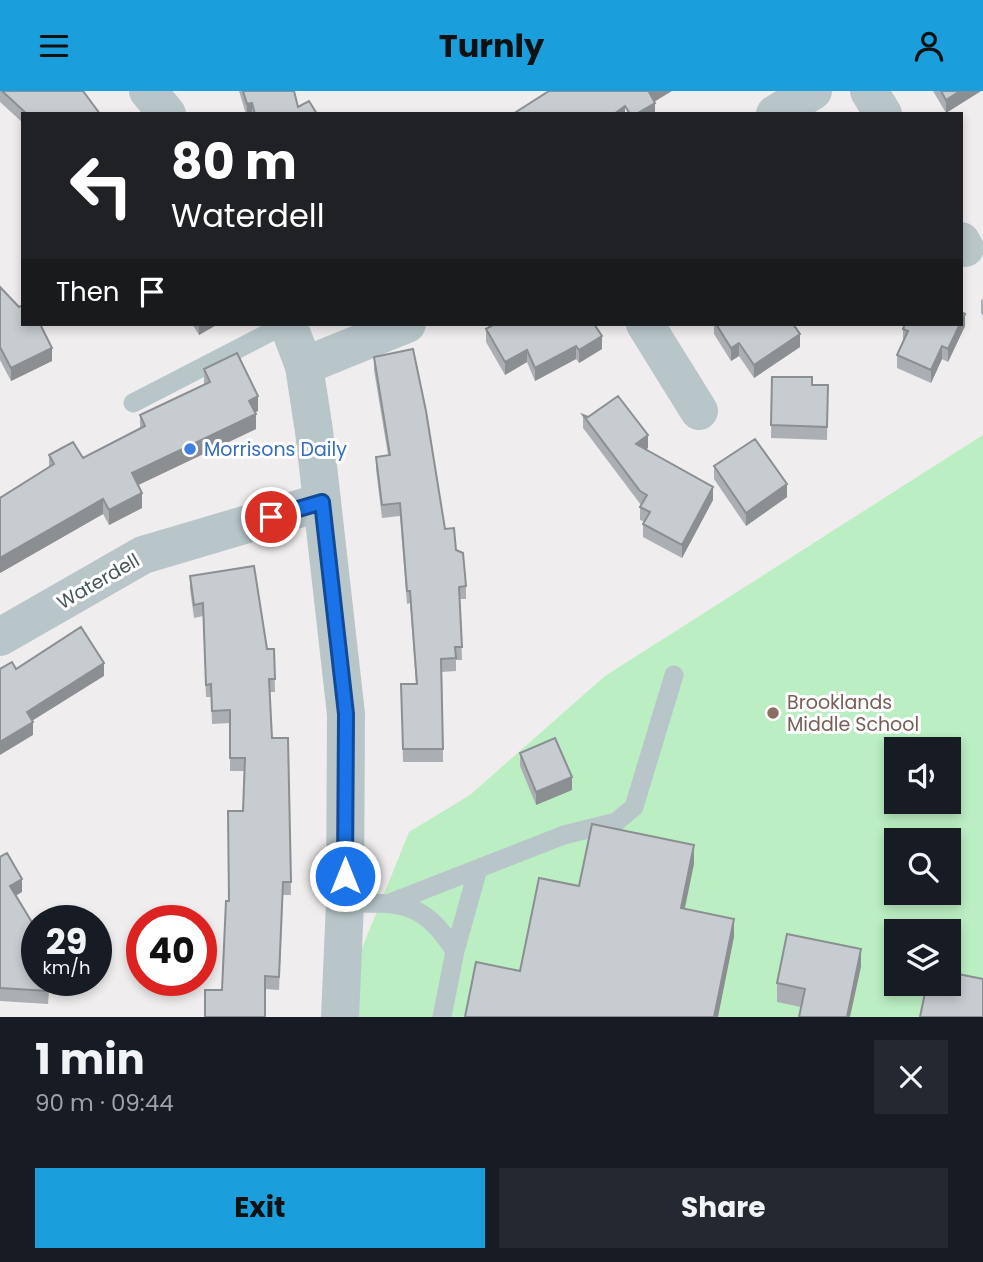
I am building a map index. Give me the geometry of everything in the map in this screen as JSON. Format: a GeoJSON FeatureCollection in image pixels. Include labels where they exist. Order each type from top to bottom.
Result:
{"type":"FeatureCollection","features":[{"type":"Feature","properties":{"kind":"street"},"geometry":{"type":"LineString","coordinates":[[148,91],[165,112]]}},
{"type":"Feature","properties":{"kind":"street"},"geometry":{"type":"LineString","coordinates":[[778,112],[813,91]]}},
{"type":"Feature","properties":{"kind":"street"},"geometry":{"type":"LineString","coordinates":[[869,91],[882,112]]}},
{"type":"Feature","properties":{"kind":"street"},"geometry":{"type":"LineString","coordinates":[[288,326],[303,366],[322,502],[346,714],[345,903],[340,1017]]}},
{"type":"Feature","properties":{"kind":"street"},"geometry":{"type":"LineString","coordinates":[[303,366],[402,326]]}},
{"type":"Feature","properties":{"kind":"street"},"geometry":{"type":"LineString","coordinates":[[646,326],[699,411]]}},
{"type":"Feature","properties":{"kind":"street","name":"Waterdell"},"geometry":{"type":"LineString","coordinates":[[0,637],[144,555],[322,502]]}},
{"type":"Feature","properties":{"kind":"lane"},"geometry":{"type":"LineString","coordinates":[[133,403],[283,326]]}},
{"type":"Feature","properties":{"kind":"lane"},"geometry":{"type":"LineString","coordinates":[[390,903],[564,835],[617,822],[634,807],[674,675]]}},
{"type":"Feature","properties":{"kind":"lane"},"geometry":{"type":"LineString","coordinates":[[442,1017],[455,951],[478,869]]}},
{"type":"Feature","properties":{"kind":"lane"},"geometry":{"type":"LineString","coordinates":[[345,903],[390,903],[423,913],[442,931],[455,951]]}},
{"type":"Feature","properties":{"kind":"green space","name":"Brooklands Middle School"},"geometry":{"type":"Polygon","coordinates":[[[983,435],[983,1017],[352,1017],[348,983],[409,832],[470,795],[605,676],[983,435]]]}},
{"type":"Feature","properties":{"kind":"building"},"geometry":{"type":"Polygon","coordinates":[[[2,91],[83,91],[99,112],[25,112],[2,91]]]}},
{"type":"Feature","properties":{"kind":"building"},"geometry":{"type":"Polygon","coordinates":[[[243,91],[294,91],[298,107],[309,101],[316,112],[254,112],[252,103],[247,104],[243,91]]]}},
{"type":"Feature","properties":{"kind":"building"},"geometry":{"type":"Polygon","coordinates":[[[549,91],[650,91],[655,103],[639,112],[629,112],[625,106],[617,112],[516,112],[549,91]]]}},
{"type":"Feature","properties":{"kind":"building"},"geometry":{"type":"Polygon","coordinates":[[[941,91],[960,91],[946,100],[941,91]]]}},
{"type":"Feature","properties":{"kind":"building"},"geometry":{"type":"Polygon","coordinates":[[[0,287],[21,306],[21,326],[41,326],[52,348],[11,368],[0,347],[0,287]]]}},
{"type":"Feature","properties":{"kind":"building"},"geometry":{"type":"Polygon","coordinates":[[[491,326],[595,326],[602,336],[579,350],[576,346],[535,368],[527,350],[505,362],[486,329],[491,326]]]}},
{"type":"Feature","properties":{"kind":"building"},"geometry":{"type":"Polygon","coordinates":[[[717,326],[794,326],[800,334],[754,365],[739,343],[731,348],[717,326]]]}},
{"type":"Feature","properties":{"kind":"building"},"geometry":{"type":"Polygon","coordinates":[[[904,326],[959,326],[948,349],[942,346],[931,370],[897,355],[908,331],[903,329],[904,326]]]}},
{"type":"Feature","properties":{"kind":"building"},"geometry":{"type":"Polygon","coordinates":[[[413,349],[445,529],[454,528],[456,550],[463,553],[466,586],[459,587],[462,647],[455,647],[456,658],[441,659],[443,749],[403,749],[401,684],[417,684],[410,591],[407,591],[400,503],[382,505],[376,457],[390,455],[374,357],[413,349]]]}},
{"type":"Feature","properties":{"kind":"building"},"geometry":{"type":"Polygon","coordinates":[[[237,353],[258,396],[249,401],[256,414],[132,473],[142,493],[109,510],[103,499],[0,558],[0,498],[54,464],[49,455],[73,442],[83,458],[145,426],[140,415],[210,382],[204,369],[237,353]]]}},
{"type":"Feature","properties":{"kind":"building"},"geometry":{"type":"Polygon","coordinates":[[[772,377],[812,377],[812,385],[828,385],[827,427],[771,425],[772,377]]]}},
{"type":"Feature","properties":{"kind":"building"},"geometry":{"type":"Polygon","coordinates":[[[618,396],[648,435],[636,444],[713,487],[682,545],[643,524],[650,512],[640,507],[647,495],[640,491],[583,415],[588,417],[618,396]]]}},
{"type":"Feature","properties":{"kind":"building"},"geometry":{"type":"Polygon","coordinates":[[[755,439],[787,484],[746,513],[714,466],[755,439]]]}},
{"type":"Feature","properties":{"kind":"building"},"geometry":{"type":"Polygon","coordinates":[[[254,566],[267,649],[274,649],[275,679],[269,679],[272,738],[288,738],[291,882],[283,882],[279,977],[265,976],[265,1017],[205,1017],[205,996],[217,996],[217,990],[222,990],[226,901],[229,901],[228,811],[243,811],[245,758],[230,758],[230,710],[212,711],[211,684],[206,685],[203,603],[194,605],[190,576],[254,566]]]}},
{"type":"Feature","properties":{"kind":"building"},"geometry":{"type":"Polygon","coordinates":[[[81,627],[104,663],[27,712],[33,722],[0,742],[0,669],[12,662],[16,669],[81,627]]]}},
{"type":"Feature","properties":{"kind":"building"},"geometry":{"type":"Polygon","coordinates":[[[555,738],[572,777],[536,792],[520,753],[555,738]]]}},
{"type":"Feature","properties":{"kind":"building"},"geometry":{"type":"Polygon","coordinates":[[[592,824],[694,845],[681,908],[734,919],[714,1017],[465,1017],[476,962],[520,971],[539,878],[579,886],[592,824]]]}},
{"type":"Feature","properties":{"kind":"building"},"geometry":{"type":"Polygon","coordinates":[[[7,853],[22,879],[10,886],[22,905],[21,989],[0,988],[0,857],[7,853]]]}},
{"type":"Feature","properties":{"kind":"building"},"geometry":{"type":"Polygon","coordinates":[[[787,934],[861,949],[847,1017],[799,1017],[805,989],[777,983],[787,934]]]}},
{"type":"Feature","properties":{"kind":"building"},"geometry":{"type":"Polygon","coordinates":[[[961,975],[983,979],[983,1017],[920,1017],[924,996],[961,996],[961,975]]]}},
{"type":"Feature","properties":{"kind":"place","name":"Morrisons Daily"},"geometry":{"type":"Point","coordinates":[190,449]}},
{"type":"Feature","properties":{"kind":"place","name":"Brooklands Middle School"},"geometry":{"type":"Point","coordinates":[773,713]}},
{"type":"Feature","properties":{"kind":"route"},"geometry":{"type":"LineString","coordinates":[[271,517],[322,502],[346,714],[345,876]]}}]}
